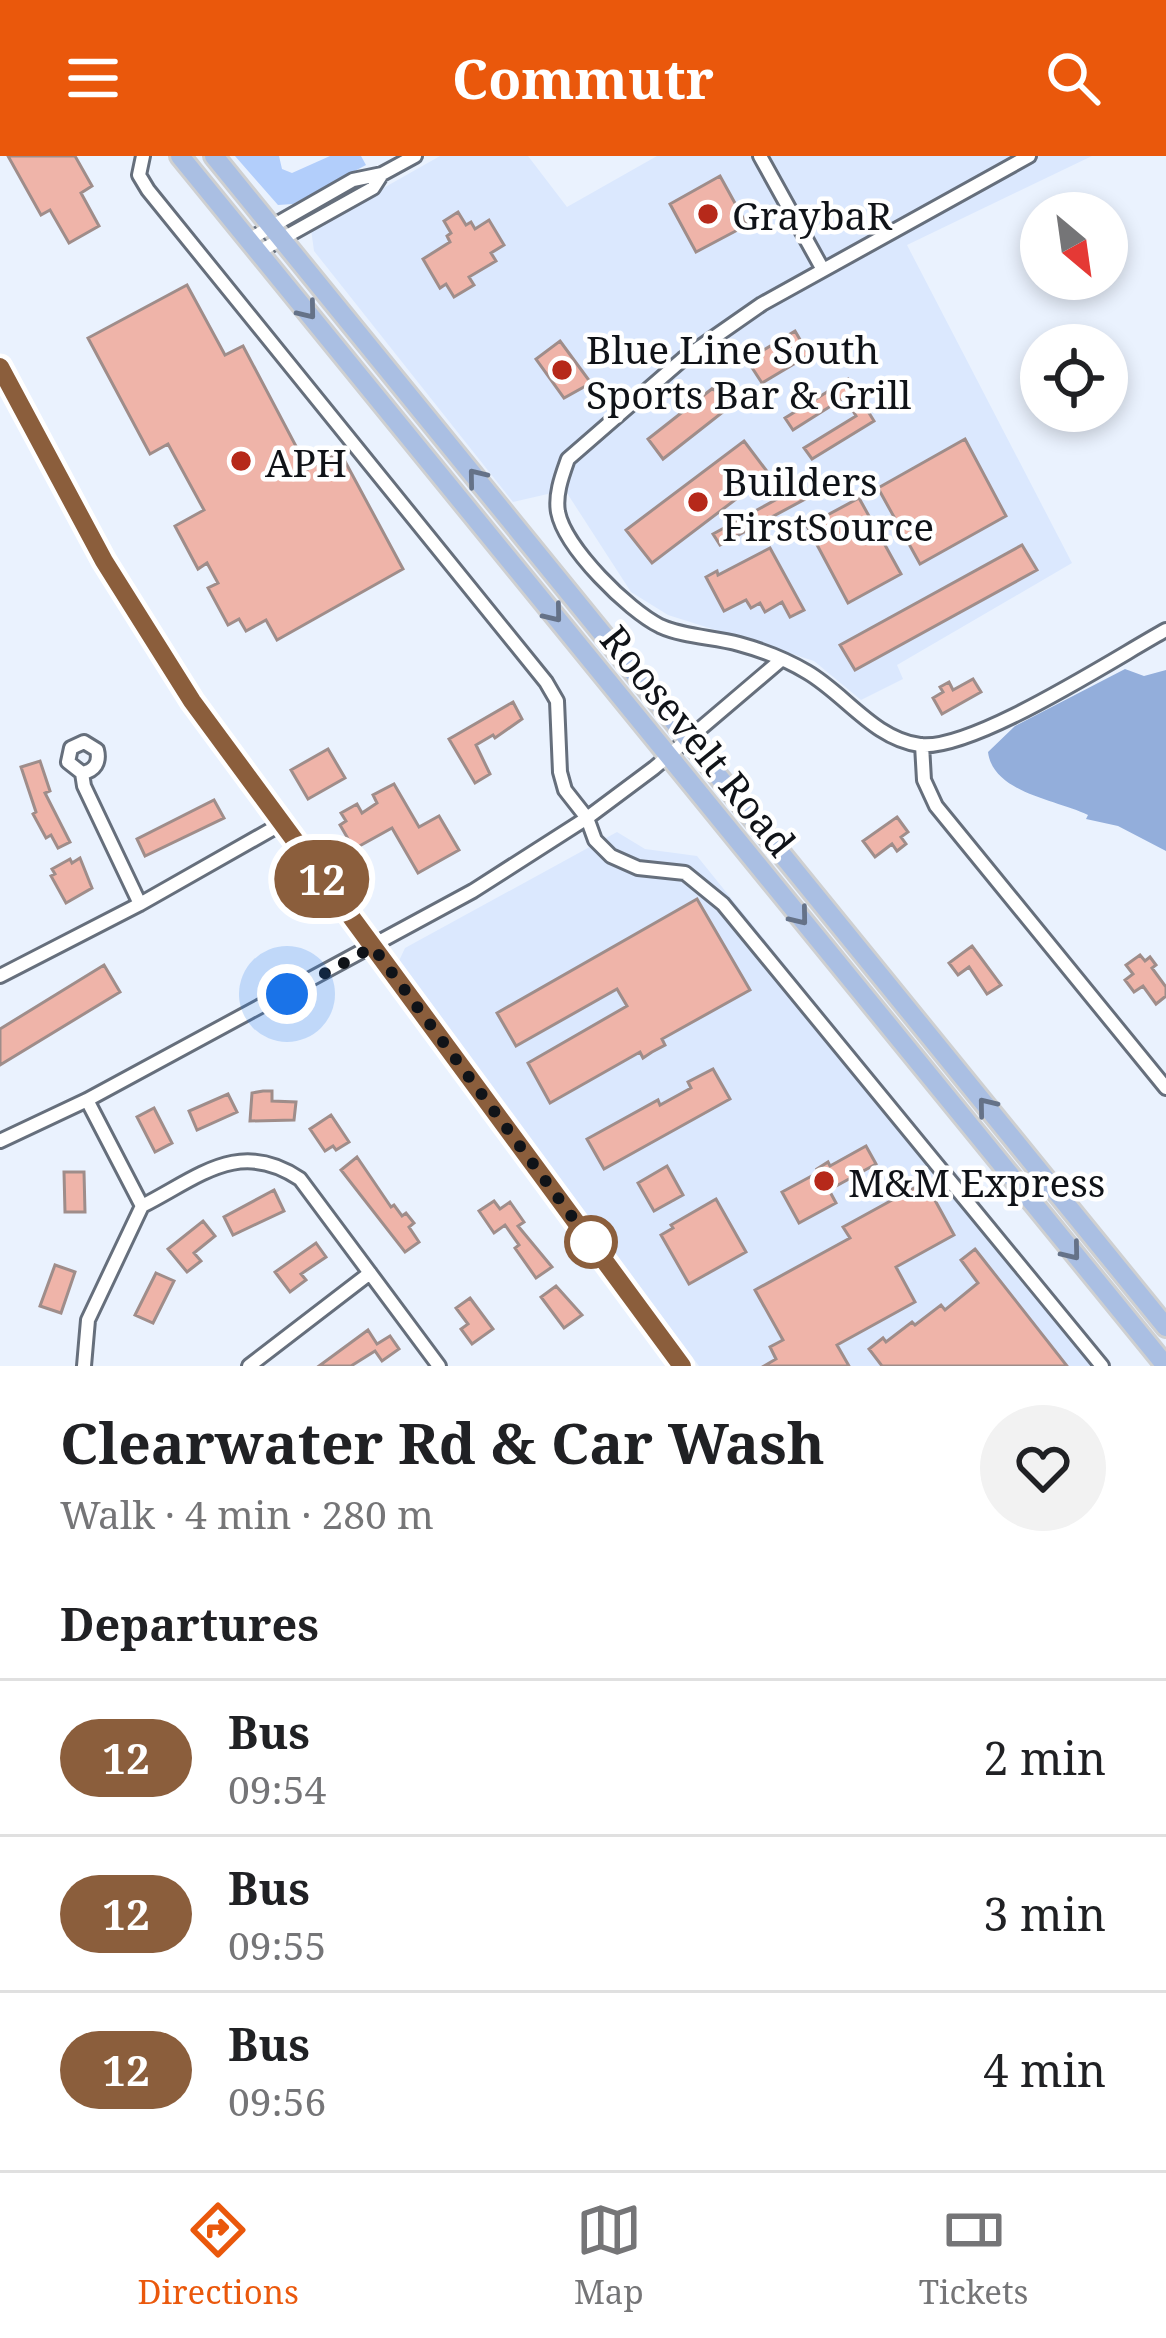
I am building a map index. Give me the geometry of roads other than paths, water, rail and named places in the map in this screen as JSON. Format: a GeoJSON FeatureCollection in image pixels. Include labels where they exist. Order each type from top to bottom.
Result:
{"type":"FeatureCollection","features":[{"type":"Feature","properties":{"kind":"main road","name":"Roosevelt Road"},"geometry":{"type":"LineString","coordinates":[[180,156],[1166,1366]]}},
{"type":"Feature","properties":{"kind":"main road","name":"Roosevelt Road"},"geometry":{"type":"LineString","coordinates":[[214,156],[1165,1322]]}},
{"type":"Feature","properties":{"kind":"street"},"geometry":{"type":"LineString","coordinates":[[143,156],[139,175],[148,190],[546,682],[557,701],[561,722],[560,772],[595,840],[611,856],[638,868],[685,873],[723,904],[1102,1366]]}},
{"type":"Feature","properties":{"kind":"street"},"geometry":{"type":"LineString","coordinates":[[255,245],[373,188],[382,174],[416,156]]}},
{"type":"Feature","properties":{"kind":"street"},"geometry":{"type":"LineString","coordinates":[[760,156],[823,268]]}},
{"type":"Feature","properties":{"kind":"street"},"geometry":{"type":"LineString","coordinates":[[1029,156],[823,268],[683,359],[568,459],[559,482],[558,513],[574,545],[630,607],[662,627],[742,645],[805,670],[879,729],[922,745],[983,730],[1166,630]]}},
{"type":"Feature","properties":{"kind":"street"},"geometry":{"type":"LineString","coordinates":[[0,367],[104,561],[192,701],[682,1366]]}},
{"type":"Feature","properties":{"kind":"street"},"geometry":{"type":"LineString","coordinates":[[0,1141],[87,1100],[473,891],[670,757],[781,660]]}},
{"type":"Feature","properties":{"kind":"street"},"geometry":{"type":"LineString","coordinates":[[922,745],[923,780],[936,806],[1166,1088]]}},
{"type":"Feature","properties":{"kind":"street"},"geometry":{"type":"LineString","coordinates":[[82,773],[140,904]]}},
{"type":"Feature","properties":{"kind":"street"},"geometry":{"type":"LineString","coordinates":[[0,976],[281,824]]}},
{"type":"Feature","properties":{"kind":"street"},"geometry":{"type":"LineString","coordinates":[[87,1100],[142,1206]]}},
{"type":"Feature","properties":{"kind":"street"},"geometry":{"type":"LineString","coordinates":[[84,1366],[88,1320],[142,1206],[237,1160],[260,1159],[300,1179],[439,1366]]}},
{"type":"Feature","properties":{"kind":"street"},"geometry":{"type":"LineString","coordinates":[[250,1366],[370,1273]]}},
{"type":"Feature","properties":{"kind":"place","name":"GraybaR"},"geometry":{"type":"Point","coordinates":[708,214]}},
{"type":"Feature","properties":{"kind":"place","name":"Blue Line South Sports Bar & Grill"},"geometry":{"type":"Point","coordinates":[562,370]}},
{"type":"Feature","properties":{"kind":"place","name":"APH"},"geometry":{"type":"Point","coordinates":[241,461]}},
{"type":"Feature","properties":{"kind":"place","name":"Builders FirstSource"},"geometry":{"type":"Point","coordinates":[698,502]}},
{"type":"Feature","properties":{"kind":"place","name":"M&M Express"},"geometry":{"type":"Point","coordinates":[824,1181]}}]}
